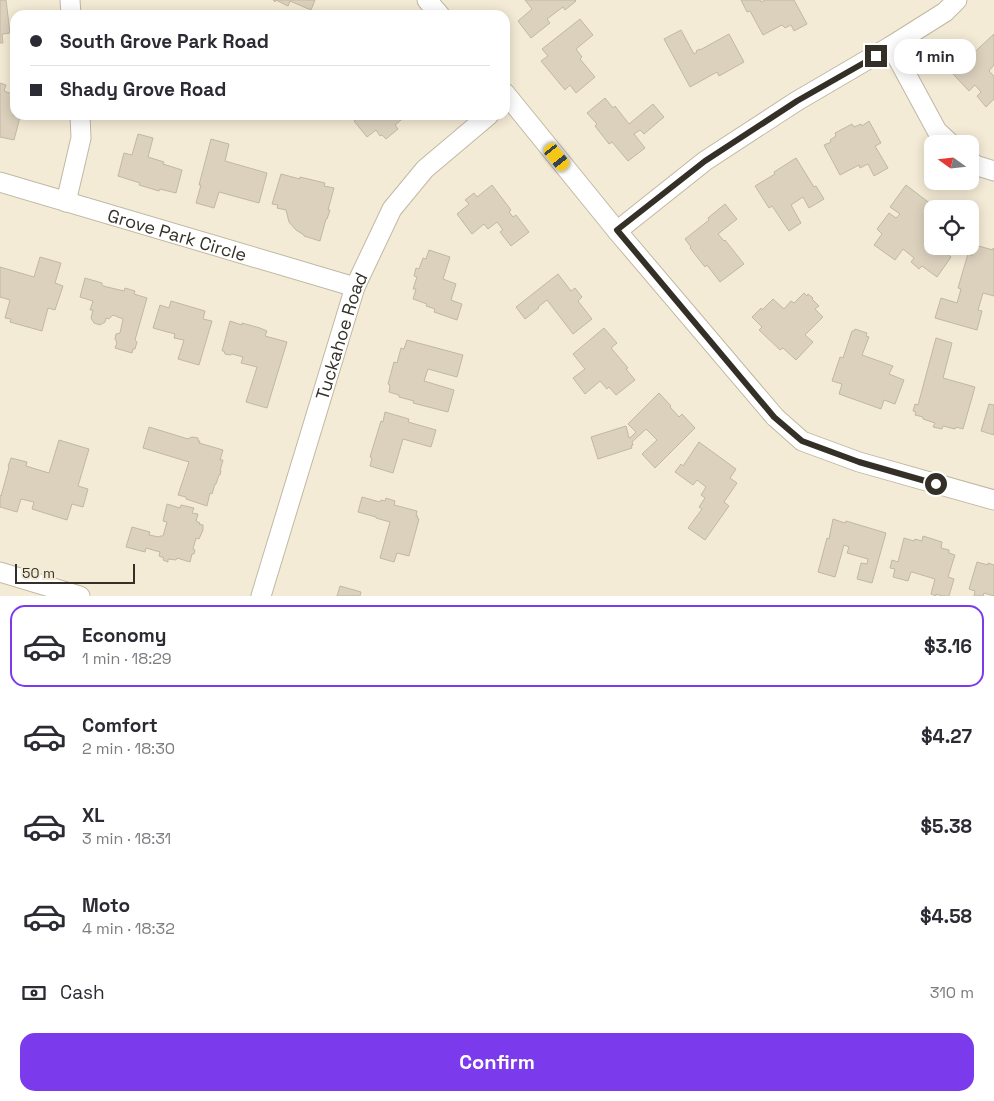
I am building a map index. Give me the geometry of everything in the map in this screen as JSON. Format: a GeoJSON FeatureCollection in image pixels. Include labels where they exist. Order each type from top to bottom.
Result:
{"type":"FeatureCollection","features":[{"type":"Feature","properties":{"kind":"street"},"geometry":{"type":"LineString","coordinates":[[427,0],[436,10]]}},
{"type":"Feature","properties":{"kind":"street"},"geometry":{"type":"LineString","coordinates":[[617,230],[705,161],[797,101],[891,46],[944,12],[957,0]]}},
{"type":"Feature","properties":{"kind":"street"},"geometry":{"type":"LineString","coordinates":[[891,46],[937,131],[941,135]]}},
{"type":"Feature","properties":{"kind":"street"},"geometry":{"type":"LineString","coordinates":[[510,103],[774,417],[802,441],[859,462],[994,500]]}},
{"type":"Feature","properties":{"kind":"street"},"geometry":{"type":"LineString","coordinates":[[66,202],[81,138],[80,120]]}},
{"type":"Feature","properties":{"kind":"street","name":"Tuckahoe Road"},"geometry":{"type":"LineString","coordinates":[[261,596],[355,287],[392,209],[425,169],[483,120]]}},
{"type":"Feature","properties":{"kind":"street"},"geometry":{"type":"LineString","coordinates":[[979,166],[994,171]]}},
{"type":"Feature","properties":{"kind":"street","name":"Grove Park Circle"},"geometry":{"type":"LineString","coordinates":[[0,182],[355,287]]}},
{"type":"Feature","properties":{"kind":"street"},"geometry":{"type":"LineString","coordinates":[[0,572],[80,596]]}},
{"type":"Feature","properties":{"kind":"building"},"geometry":{"type":"Polygon","coordinates":[[[0,0],[6,0],[10,33],[2,34],[3,43],[0,43],[0,0]]]}},
{"type":"Feature","properties":{"kind":"building"},"geometry":{"type":"Polygon","coordinates":[[[276,0],[315,0],[311,10],[290,1],[288,6],[276,0]]]}},
{"type":"Feature","properties":{"kind":"building"},"geometry":{"type":"Polygon","coordinates":[[[525,0],[576,1],[565,10],[563,7],[547,19],[550,23],[531,38],[518,21],[532,9],[525,0]]]}},
{"type":"Feature","properties":{"kind":"building"},"geometry":{"type":"Polygon","coordinates":[[[741,0],[760,0],[761,2],[765,0],[794,0],[807,24],[794,31],[791,25],[785,28],[782,25],[763,35],[750,11],[747,12],[741,0]]]}},
{"type":"Feature","properties":{"kind":"building"},"geometry":{"type":"Polygon","coordinates":[[[580,19],[593,35],[576,49],[582,57],[580,59],[595,77],[576,93],[570,85],[565,90],[541,61],[548,56],[542,49],[580,19]]]}},
{"type":"Feature","properties":{"kind":"building"},"geometry":{"type":"Polygon","coordinates":[[[681,30],[694,54],[696,51],[729,34],[744,62],[719,76],[717,72],[690,87],[664,39],[681,30]]]}},
{"type":"Feature","properties":{"kind":"building"},"geometry":{"type":"Polygon","coordinates":[[[994,34],[994,65],[989,71],[994,76],[994,99],[986,107],[977,96],[981,92],[975,85],[969,91],[952,73],[994,34]]]}},
{"type":"Feature","properties":{"kind":"building"},"geometry":{"type":"Polygon","coordinates":[[[0,83],[6,85],[4,91],[10,93],[10,120],[19,120],[14,140],[0,137],[0,83]]]}},
{"type":"Feature","properties":{"kind":"building"},"geometry":{"type":"Polygon","coordinates":[[[605,98],[613,108],[615,106],[629,124],[653,104],[664,117],[644,134],[640,130],[634,134],[645,148],[628,161],[612,142],[609,144],[595,126],[597,124],[587,113],[605,98]]]}},
{"type":"Feature","properties":{"kind":"building"},"geometry":{"type":"Polygon","coordinates":[[[401,120],[395,125],[398,129],[386,139],[382,135],[380,136],[376,130],[367,137],[354,121],[401,120]]]}},
{"type":"Feature","properties":{"kind":"building"},"geometry":{"type":"Polygon","coordinates":[[[869,121],[881,143],[875,146],[888,168],[874,176],[868,164],[860,168],[859,165],[840,175],[824,145],[831,142],[830,140],[836,136],[835,133],[852,124],[854,127],[861,124],[862,126],[869,121]]]}},
{"type":"Feature","properties":{"kind":"building"},"geometry":{"type":"Polygon","coordinates":[[[138,134],[153,138],[148,157],[182,170],[176,193],[160,189],[159,191],[118,176],[124,153],[132,155],[138,134]]]}},
{"type":"Feature","properties":{"kind":"building"},"geometry":{"type":"Polygon","coordinates":[[[211,139],[229,144],[225,161],[267,173],[259,203],[219,192],[214,208],[196,203],[211,139]]]}},
{"type":"Feature","properties":{"kind":"building"},"geometry":{"type":"Polygon","coordinates":[[[796,158],[824,199],[809,208],[803,197],[791,205],[801,223],[789,231],[772,206],[769,208],[755,186],[796,158]]]}},
{"type":"Feature","properties":{"kind":"building"},"geometry":{"type":"Polygon","coordinates":[[[281,174],[325,183],[324,186],[334,188],[328,210],[330,210],[320,241],[304,236],[296,230],[289,222],[286,210],[277,208],[278,205],[272,204],[281,174]]]}},
{"type":"Feature","properties":{"kind":"building"},"geometry":{"type":"Polygon","coordinates":[[[492,185],[511,210],[509,212],[513,217],[516,215],[529,232],[511,246],[500,232],[503,230],[497,222],[488,229],[484,224],[472,234],[457,214],[469,204],[465,200],[474,193],[477,197],[492,185]]]}},
{"type":"Feature","properties":{"kind":"building"},"geometry":{"type":"Polygon","coordinates":[[[906,185],[926,200],[924,200],[924,255],[948,255],[951,257],[937,277],[922,266],[919,269],[911,262],[914,258],[903,249],[895,260],[874,245],[882,234],[877,229],[889,213],[896,218],[900,214],[890,207],[906,185]]]}},
{"type":"Feature","properties":{"kind":"building"},"geometry":{"type":"Polygon","coordinates":[[[725,204],[737,219],[718,234],[744,264],[720,282],[707,265],[705,267],[685,239],[709,220],[708,218],[725,204]]]}},
{"type":"Feature","properties":{"kind":"building"},"geometry":{"type":"Polygon","coordinates":[[[979,246],[994,249],[994,296],[983,293],[978,310],[982,311],[977,330],[935,318],[941,298],[957,303],[961,289],[958,288],[968,255],[979,255],[979,246]]]}},
{"type":"Feature","properties":{"kind":"building"},"geometry":{"type":"Polygon","coordinates":[[[429,250],[450,257],[443,279],[456,284],[451,300],[462,304],[457,320],[434,312],[435,309],[426,306],[427,304],[413,299],[416,289],[413,289],[417,277],[414,276],[416,268],[419,269],[423,258],[426,259],[429,250]]]}},
{"type":"Feature","properties":{"kind":"building"},"geometry":{"type":"Polygon","coordinates":[[[40,257],[61,263],[55,283],[63,286],[55,310],[48,308],[42,331],[10,322],[11,319],[5,318],[10,300],[0,297],[0,267],[34,277],[40,257]]]}},
{"type":"Feature","properties":{"kind":"building"},"geometry":{"type":"Polygon","coordinates":[[[558,274],[571,291],[575,288],[582,297],[578,301],[592,319],[573,334],[547,300],[525,319],[516,307],[558,274]]]}},
{"type":"Feature","properties":{"kind":"building"},"geometry":{"type":"Polygon","coordinates":[[[85,278],[102,283],[103,286],[124,291],[125,288],[135,291],[134,294],[147,298],[135,340],[137,342],[132,353],[115,348],[117,343],[115,339],[116,334],[120,333],[123,319],[113,315],[109,319],[106,318],[105,322],[100,325],[94,323],[91,318],[93,310],[90,310],[93,301],[80,297],[85,278]]]}},
{"type":"Feature","properties":{"kind":"building"},"geometry":{"type":"Polygon","coordinates":[[[804,293],[813,298],[819,306],[815,309],[823,317],[805,335],[813,342],[796,360],[783,348],[780,350],[759,330],[762,327],[752,317],[773,299],[784,309],[791,301],[794,303],[804,293]]]}},
{"type":"Feature","properties":{"kind":"building"},"geometry":{"type":"Polygon","coordinates":[[[171,301],[205,311],[203,319],[212,321],[199,365],[178,359],[184,340],[174,338],[175,334],[153,328],[160,305],[169,308],[171,301]]]}},
{"type":"Feature","properties":{"kind":"building"},"geometry":{"type":"Polygon","coordinates":[[[230,321],[260,328],[267,331],[265,336],[287,342],[267,408],[246,402],[257,367],[241,363],[243,357],[225,354],[222,351],[230,321]]]}},
{"type":"Feature","properties":{"kind":"building"},"geometry":{"type":"Polygon","coordinates":[[[604,328],[617,343],[611,348],[628,368],[626,369],[635,380],[616,395],[600,381],[585,394],[573,378],[585,369],[573,354],[604,328]]]}},
{"type":"Feature","properties":{"kind":"building"},"geometry":{"type":"Polygon","coordinates":[[[855,329],[867,333],[866,336],[869,337],[862,355],[893,366],[889,374],[904,380],[895,404],[884,400],[881,409],[839,394],[842,384],[832,381],[840,357],[843,358],[852,331],[855,329]]]}},
{"type":"Feature","properties":{"kind":"building"},"geometry":{"type":"Polygon","coordinates":[[[936,338],[952,343],[943,378],[975,387],[963,429],[943,426],[942,429],[933,427],[935,423],[915,415],[916,412],[913,411],[915,404],[918,405],[936,338]]]}},
{"type":"Feature","properties":{"kind":"building"},"geometry":{"type":"Polygon","coordinates":[[[407,340],[463,355],[457,377],[428,369],[424,381],[454,390],[448,412],[413,403],[414,401],[389,392],[390,385],[388,384],[394,362],[397,363],[401,348],[404,349],[407,340]]]}},
{"type":"Feature","properties":{"kind":"building"},"geometry":{"type":"Polygon","coordinates":[[[659,393],[679,417],[682,414],[695,428],[655,468],[642,454],[657,440],[646,429],[632,442],[632,448],[598,459],[591,437],[626,426],[629,438],[631,437],[636,432],[628,424],[659,393]]]}},
{"type":"Feature","properties":{"kind":"building"},"geometry":{"type":"Polygon","coordinates":[[[989,404],[994,405],[994,435],[981,431],[989,404]]]}},
{"type":"Feature","properties":{"kind":"building"},"geometry":{"type":"Polygon","coordinates":[[[385,412],[409,419],[408,422],[436,430],[431,447],[403,439],[393,473],[370,466],[372,458],[370,457],[385,412]]]}},
{"type":"Feature","properties":{"kind":"building"},"geometry":{"type":"Polygon","coordinates":[[[149,427],[188,439],[192,437],[198,438],[199,443],[223,450],[220,460],[223,460],[220,475],[212,494],[210,493],[207,506],[178,495],[189,462],[143,448],[149,427]]]}},
{"type":"Feature","properties":{"kind":"building"},"geometry":{"type":"Polygon","coordinates":[[[59,440],[89,449],[78,486],[88,489],[83,507],[72,504],[67,520],[32,509],[34,502],[21,499],[17,512],[0,507],[0,495],[11,458],[27,462],[26,466],[49,473],[59,440]]]}},
{"type":"Feature","properties":{"kind":"building"},"geometry":{"type":"Polygon","coordinates":[[[699,442],[736,469],[730,478],[737,483],[724,502],[729,506],[705,540],[688,528],[702,509],[699,507],[705,498],[701,495],[706,487],[697,480],[693,485],[675,472],[681,464],[683,466],[699,442]]]}},
{"type":"Feature","properties":{"kind":"building"},"geometry":{"type":"Polygon","coordinates":[[[362,497],[380,502],[381,500],[385,501],[386,498],[395,501],[394,505],[417,511],[416,516],[419,519],[409,556],[397,553],[394,562],[380,558],[390,522],[358,512],[362,497]]]}},
{"type":"Feature","properties":{"kind":"building"},"geometry":{"type":"Polygon","coordinates":[[[167,504],[180,508],[181,505],[194,508],[192,513],[198,514],[196,521],[203,525],[199,539],[196,538],[193,549],[195,550],[194,554],[192,554],[190,562],[177,558],[176,560],[168,559],[168,562],[159,556],[160,552],[146,548],[145,552],[126,547],[132,527],[150,532],[149,535],[163,536],[167,522],[163,521],[167,504]]]}},
{"type":"Feature","properties":{"kind":"building"},"geometry":{"type":"Polygon","coordinates":[[[833,519],[886,533],[872,583],[857,579],[861,563],[867,564],[868,559],[847,553],[849,547],[844,545],[835,577],[818,572],[827,538],[829,539],[833,519]]]}},
{"type":"Feature","properties":{"kind":"building"},"geometry":{"type":"Polygon","coordinates":[[[923,536],[942,542],[941,548],[949,550],[949,553],[955,555],[948,577],[954,579],[949,596],[931,594],[935,579],[912,572],[908,581],[893,577],[895,569],[890,568],[892,560],[898,562],[904,538],[922,541],[923,536]]]}},
{"type":"Feature","properties":{"kind":"building"},"geometry":{"type":"Polygon","coordinates":[[[977,562],[994,565],[994,596],[984,593],[983,596],[974,596],[975,591],[969,589],[977,562]]]}},
{"type":"Feature","properties":{"kind":"building"},"geometry":{"type":"Polygon","coordinates":[[[340,586],[361,592],[360,596],[337,596],[340,586]]]}},
{"type":"Feature","properties":{"kind":"route"},"geometry":{"type":"LineString","coordinates":[[876,56],[797,101],[705,161],[617,230],[774,417],[802,441],[859,462],[936,484]]}}]}
